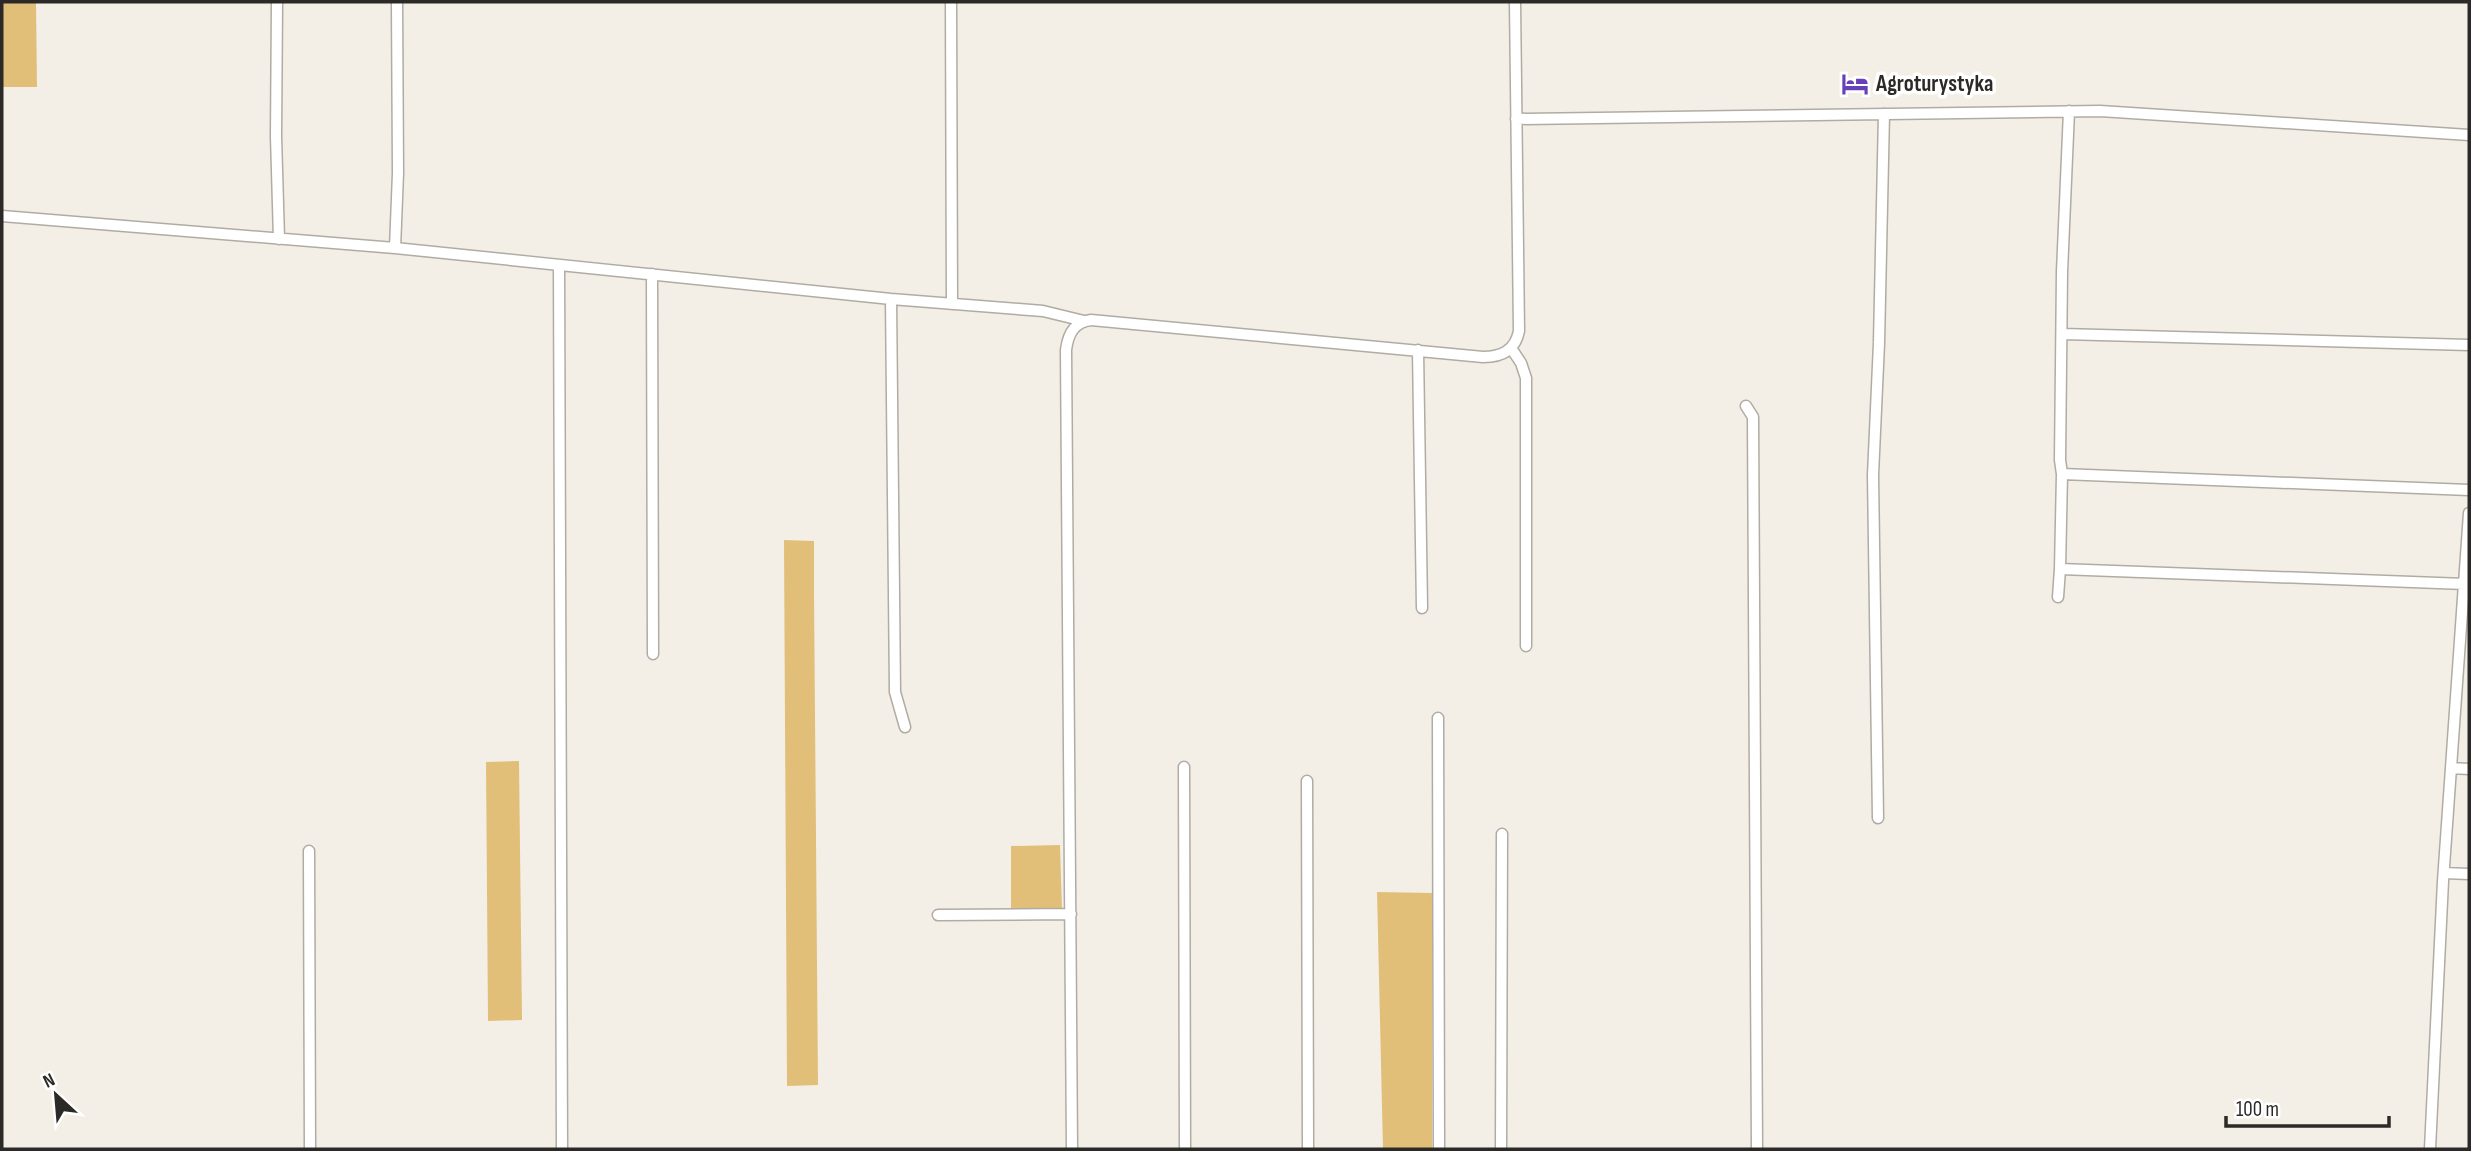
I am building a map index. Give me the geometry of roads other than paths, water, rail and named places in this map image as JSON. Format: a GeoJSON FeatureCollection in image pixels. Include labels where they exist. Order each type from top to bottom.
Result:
{"type":"FeatureCollection","features":[{"type":"Feature","properties":{"kind":"street"},"geometry":{"type":"LineString","coordinates":[[277,2],[276,136],[279,239]]}},
{"type":"Feature","properties":{"kind":"street"},"geometry":{"type":"LineString","coordinates":[[395,248],[398,173],[397,2]]}},
{"type":"Feature","properties":{"kind":"street"},"geometry":{"type":"LineString","coordinates":[[951,2],[952,304]]}},
{"type":"Feature","properties":{"kind":"street"},"geometry":{"type":"LineString","coordinates":[[2,216],[395,248],[891,299],[1043,311],[1085,321],[1492,357],[1511,348],[1518,331],[1515,2]]}},
{"type":"Feature","properties":{"kind":"street"},"geometry":{"type":"LineString","coordinates":[[1516,119],[2069,111],[2469,135]]}},
{"type":"Feature","properties":{"kind":"street"},"geometry":{"type":"LineString","coordinates":[[2058,597],[2069,111]]}},
{"type":"Feature","properties":{"kind":"street"},"geometry":{"type":"LineString","coordinates":[[1878,818],[1873,475],[1875,396],[1880,343],[1884,114]]}},
{"type":"Feature","properties":{"kind":"street"},"geometry":{"type":"LineString","coordinates":[[559,265],[562,1149]]}},
{"type":"Feature","properties":{"kind":"street"},"geometry":{"type":"LineString","coordinates":[[652,274],[653,654]]}},
{"type":"Feature","properties":{"kind":"street"},"geometry":{"type":"LineString","coordinates":[[891,299],[895,692],[905,727]]}},
{"type":"Feature","properties":{"kind":"street"},"geometry":{"type":"LineString","coordinates":[[1072,1149],[1066,350],[1069,334],[1077,324],[1085,321]]}},
{"type":"Feature","properties":{"kind":"street"},"geometry":{"type":"LineString","coordinates":[[2062,334],[2469,345]]}},
{"type":"Feature","properties":{"kind":"street"},"geometry":{"type":"LineString","coordinates":[[1511,348],[1526,377],[1526,646]]}},
{"type":"Feature","properties":{"kind":"street"},"geometry":{"type":"LineString","coordinates":[[1418,350],[1422,608]]}},
{"type":"Feature","properties":{"kind":"street"},"geometry":{"type":"LineString","coordinates":[[1746,406],[1753,417],[1757,1149]]}},
{"type":"Feature","properties":{"kind":"street"},"geometry":{"type":"LineString","coordinates":[[2062,474],[2469,490]]}},
{"type":"Feature","properties":{"kind":"street"},"geometry":{"type":"LineString","coordinates":[[2430,1149],[2444,873],[2469,513]]}},
{"type":"Feature","properties":{"kind":"street"},"geometry":{"type":"LineString","coordinates":[[2060,569],[2465,584]]}},
{"type":"Feature","properties":{"kind":"street"},"geometry":{"type":"LineString","coordinates":[[1438,718],[1439,1149]]}},
{"type":"Feature","properties":{"kind":"street"},"geometry":{"type":"LineString","coordinates":[[1184,767],[1185,1149]]}},
{"type":"Feature","properties":{"kind":"street"},"geometry":{"type":"LineString","coordinates":[[2451,768],[2469,769]]}},
{"type":"Feature","properties":{"kind":"street"},"geometry":{"type":"LineString","coordinates":[[1307,781],[1308,1149]]}},
{"type":"Feature","properties":{"kind":"street"},"geometry":{"type":"LineString","coordinates":[[1501,1149],[1502,834]]}},
{"type":"Feature","properties":{"kind":"street"},"geometry":{"type":"LineString","coordinates":[[309,851],[310,1149]]}},
{"type":"Feature","properties":{"kind":"street"},"geometry":{"type":"LineString","coordinates":[[2444,873],[2469,874]]}},
{"type":"Feature","properties":{"kind":"street"},"geometry":{"type":"LineString","coordinates":[[938,915],[1071,914]]}},
{"type":"Feature","properties":{"kind":"place","name":"Agroturystyka"},"geometry":{"type":"Point","coordinates":[1855,84]}}]}
